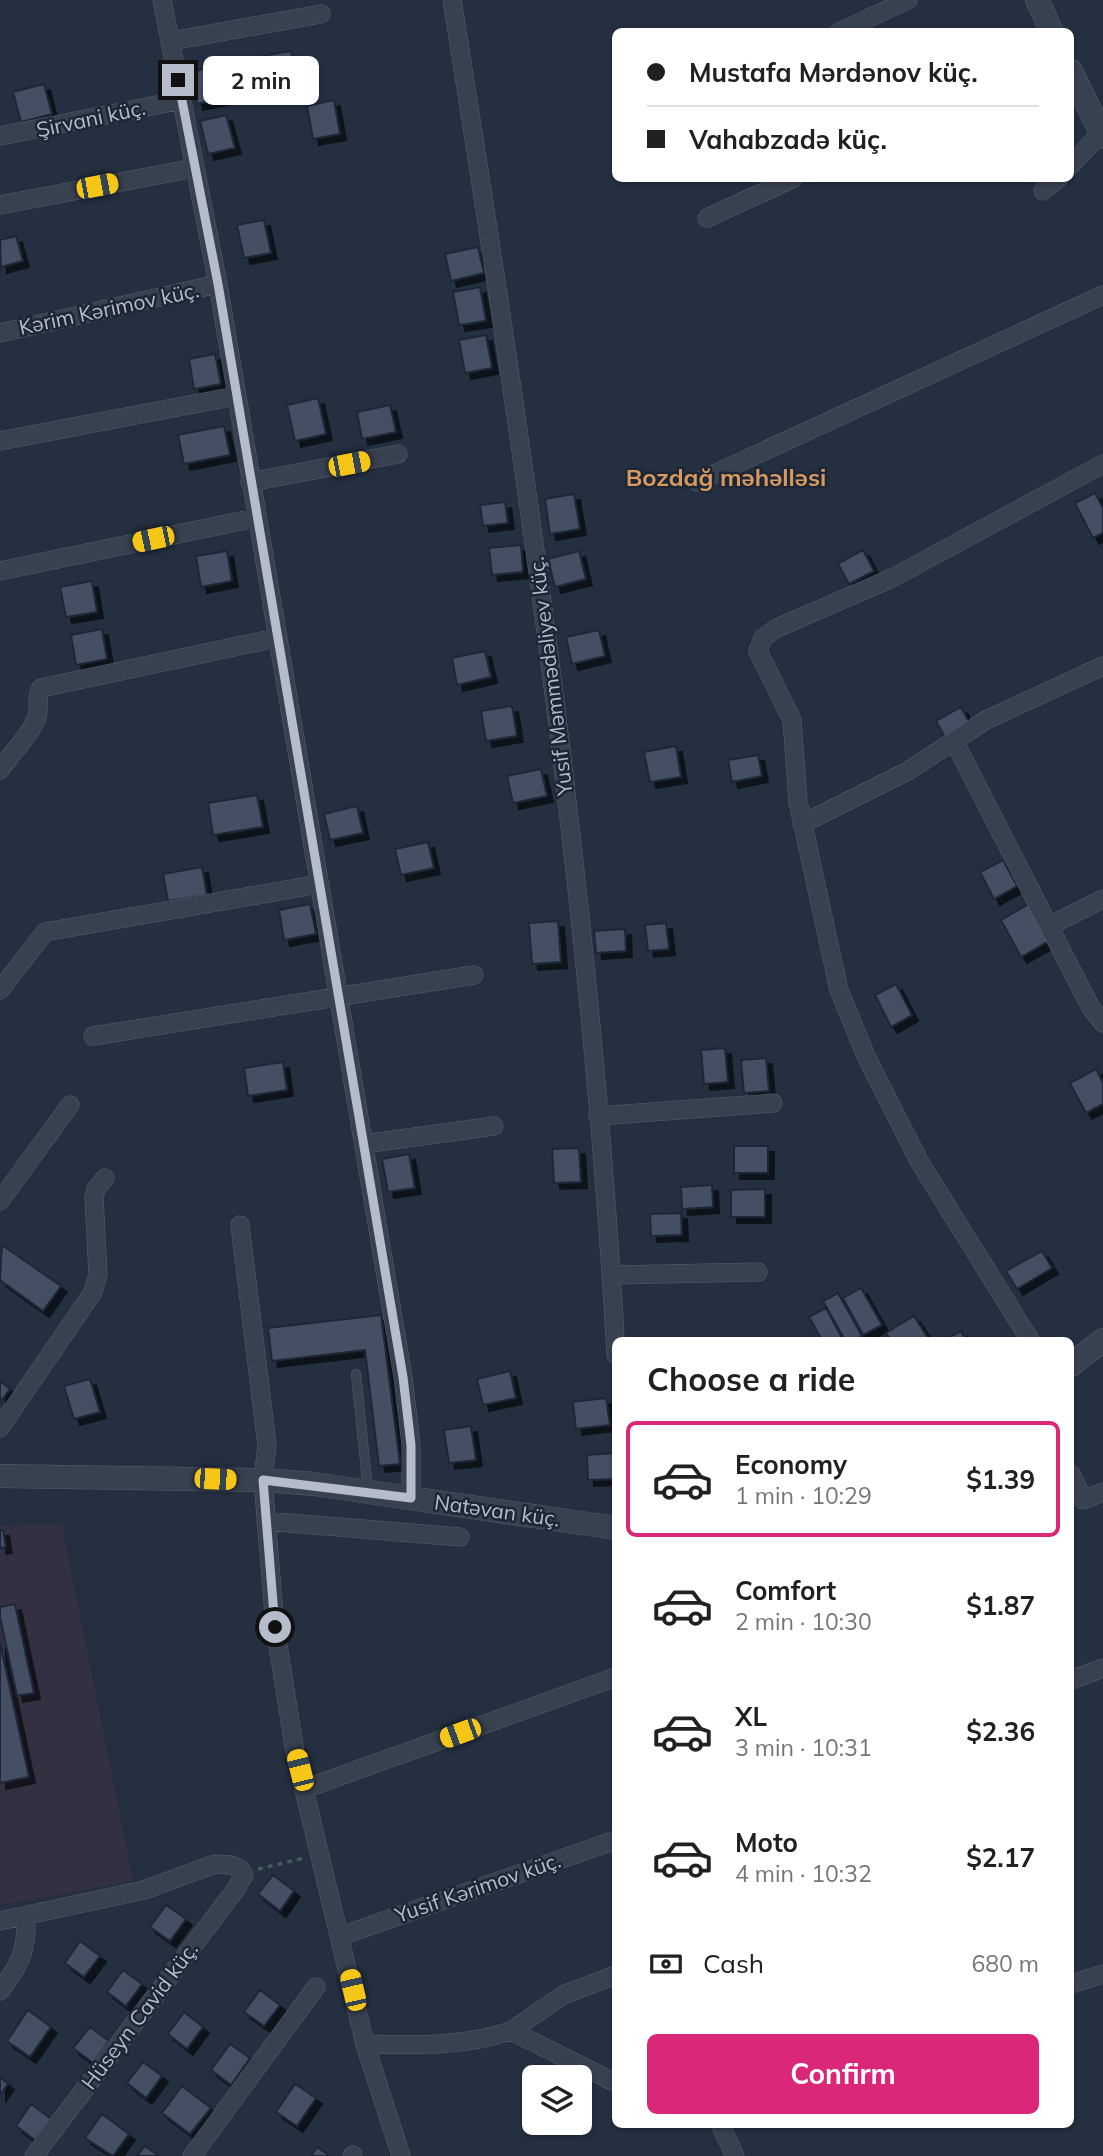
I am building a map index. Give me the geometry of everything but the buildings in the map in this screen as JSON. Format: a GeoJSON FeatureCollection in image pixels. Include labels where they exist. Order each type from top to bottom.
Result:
{"type":"FeatureCollection","features":[{"type":"Feature","properties":{"kind":"street"},"geometry":{"type":"LineString","coordinates":[[163,0],[218,284],[255,518],[403,1377],[411,1445],[411,1498]]}},
{"type":"Feature","properties":{"kind":"street","name":"Yusif Məmmədəliyev küç."},"geometry":{"type":"LineString","coordinates":[[452,0],[553,671],[598,1115],[615,1337]]}},
{"type":"Feature","properties":{"kind":"street"},"geometry":{"type":"LineString","coordinates":[[848,28],[908,0]]}},
{"type":"Feature","properties":{"kind":"street"},"geometry":{"type":"LineString","coordinates":[[1037,0],[1050,28]]}},
{"type":"Feature","properties":{"kind":"street"},"geometry":{"type":"LineString","coordinates":[[171,41],[321,14]]}},
{"type":"Feature","properties":{"kind":"street"},"geometry":{"type":"LineString","coordinates":[[1074,77],[1102,135],[1074,162]]}},
{"type":"Feature","properties":{"kind":"street","name":"Şirvani küç."},"geometry":{"type":"LineString","coordinates":[[0,136],[182,100]]}},
{"type":"Feature","properties":{"kind":"street"},"geometry":{"type":"LineString","coordinates":[[0,205],[195,167]]}},
{"type":"Feature","properties":{"kind":"street"},"geometry":{"type":"LineString","coordinates":[[707,218],[785,182]]}},
{"type":"Feature","properties":{"kind":"street"},"geometry":{"type":"LineString","coordinates":[[1043,191],[1054,182]]}},
{"type":"Feature","properties":{"kind":"street","name":"Kərim Kərimov küç."},"geometry":{"type":"LineString","coordinates":[[0,333],[218,284]]}},
{"type":"Feature","properties":{"kind":"street"},"geometry":{"type":"LineString","coordinates":[[697,482],[1103,295]]}},
{"type":"Feature","properties":{"kind":"street"},"geometry":{"type":"LineString","coordinates":[[0,441],[236,396]]}},
{"type":"Feature","properties":{"kind":"street"},"geometry":{"type":"LineString","coordinates":[[250,482],[398,454]]}},
{"type":"Feature","properties":{"kind":"street"},"geometry":{"type":"LineString","coordinates":[[1028,1337],[919,1161],[866,1056],[839,990],[798,802],[793,720],[758,651],[764,638],[775,629],[894,577],[1103,464]]}},
{"type":"Feature","properties":{"kind":"street"},"geometry":{"type":"LineString","coordinates":[[0,571],[255,518]]}},
{"type":"Feature","properties":{"kind":"street"},"geometry":{"type":"LineString","coordinates":[[0,770],[36,721],[39,708],[37,696],[41,688],[276,638]]}},
{"type":"Feature","properties":{"kind":"street"},"geometry":{"type":"LineString","coordinates":[[802,824],[908,771],[986,720],[1103,666]]}},
{"type":"Feature","properties":{"kind":"street"},"geometry":{"type":"LineString","coordinates":[[954,741],[1091,1008],[1103,1023]]}},
{"type":"Feature","properties":{"kind":"street"},"geometry":{"type":"LineString","coordinates":[[0,990],[45,932],[320,884]]}},
{"type":"Feature","properties":{"kind":"street"},"geometry":{"type":"LineString","coordinates":[[1049,926],[1103,899]]}},
{"type":"Feature","properties":{"kind":"street"},"geometry":{"type":"LineString","coordinates":[[93,1036],[474,975]]}},
{"type":"Feature","properties":{"kind":"street"},"geometry":{"type":"LineString","coordinates":[[598,1115],[773,1103]]}},
{"type":"Feature","properties":{"kind":"street"},"geometry":{"type":"LineString","coordinates":[[0,1201],[70,1105]]}},
{"type":"Feature","properties":{"kind":"street"},"geometry":{"type":"LineString","coordinates":[[364,1144],[494,1126]]}},
{"type":"Feature","properties":{"kind":"street"},"geometry":{"type":"LineString","coordinates":[[0,1428],[93,1293],[98,1274],[93,1198],[96,1189],[106,1178]]}},
{"type":"Feature","properties":{"kind":"street"},"geometry":{"type":"LineString","coordinates":[[240,1226],[267,1445],[263,1480],[275,1627],[304,1789],[365,2044],[401,2156]]}},
{"type":"Feature","properties":{"kind":"street"},"geometry":{"type":"LineString","coordinates":[[612,1275],[758,1272]]}},
{"type":"Feature","properties":{"kind":"street"},"geometry":{"type":"LineString","coordinates":[[1074,1363],[1103,1340]]}},
{"type":"Feature","properties":{"kind":"street","name":"Natəvan küç."},"geometry":{"type":"LineString","coordinates":[[0,1476],[263,1480],[369,1492],[612,1527]]}},
{"type":"Feature","properties":{"kind":"street"},"geometry":{"type":"LineString","coordinates":[[1077,1502],[1103,1492]]}},
{"type":"Feature","properties":{"kind":"street"},"geometry":{"type":"LineString","coordinates":[[266,1521],[460,1537]]}},
{"type":"Feature","properties":{"kind":"street"},"geometry":{"type":"LineString","coordinates":[[1074,1679],[1103,1668]]}},
{"type":"Feature","properties":{"kind":"street"},"geometry":{"type":"LineString","coordinates":[[304,1789],[612,1678]]}},
{"type":"Feature","properties":{"kind":"street","name":"Yusif Kərimov küç."},"geometry":{"type":"LineString","coordinates":[[341,1936],[612,1840]]}},
{"type":"Feature","properties":{"kind":"street"},"geometry":{"type":"LineString","coordinates":[[0,1921],[144,1890],[215,1864],[232,1865],[244,1875]]}},
{"type":"Feature","properties":{"kind":"street","name":"Hüseyn Cavid küç."},"geometry":{"type":"LineString","coordinates":[[34,2156],[244,1875]]}},
{"type":"Feature","properties":{"kind":"street"},"geometry":{"type":"LineString","coordinates":[[0,1991],[22,1959],[27,1943],[26,1916]]}},
{"type":"Feature","properties":{"kind":"street"},"geometry":{"type":"LineString","coordinates":[[1074,1983],[1103,1974]]}},
{"type":"Feature","properties":{"kind":"street"},"geometry":{"type":"LineString","coordinates":[[365,2044],[480,2041],[511,2031],[564,1996],[612,1977]]}},
{"type":"Feature","properties":{"kind":"street"},"geometry":{"type":"LineString","coordinates":[[192,2156],[316,1987]]}},
{"type":"Feature","properties":{"kind":"street"},"geometry":{"type":"LineString","coordinates":[[511,2031],[612,2081]]}},
{"type":"Feature","properties":{"kind":"street"},"geometry":{"type":"LineString","coordinates":[[722,2128],[735,2156]]}},
{"type":"Feature","properties":{"kind":"lane"},"geometry":{"type":"LineString","coordinates":[[356,1374],[369,1492]]}},
{"type":"Feature","properties":{"kind":"path"},"geometry":{"type":"LineString","coordinates":[[244,1875],[281,1861],[321,1856]]}},
{"type":"Feature","properties":{"kind":"shaded area"},"geometry":{"type":"Polygon","coordinates":[[[62,1524],[133,1881],[0,1905],[0,1526],[62,1524]]]}},
{"type":"Feature","properties":{"kind":"district","name":"Bozdağ məhəlləsi"},"geometry":{"type":"Point","coordinates":[726,478]}},
{"type":"Feature","properties":{"kind":"route"},"geometry":{"type":"LineString","coordinates":[[178,80],[218,284],[255,518],[403,1377],[411,1445],[411,1498],[314,1484],[263,1480],[275,1627]]}}]}
